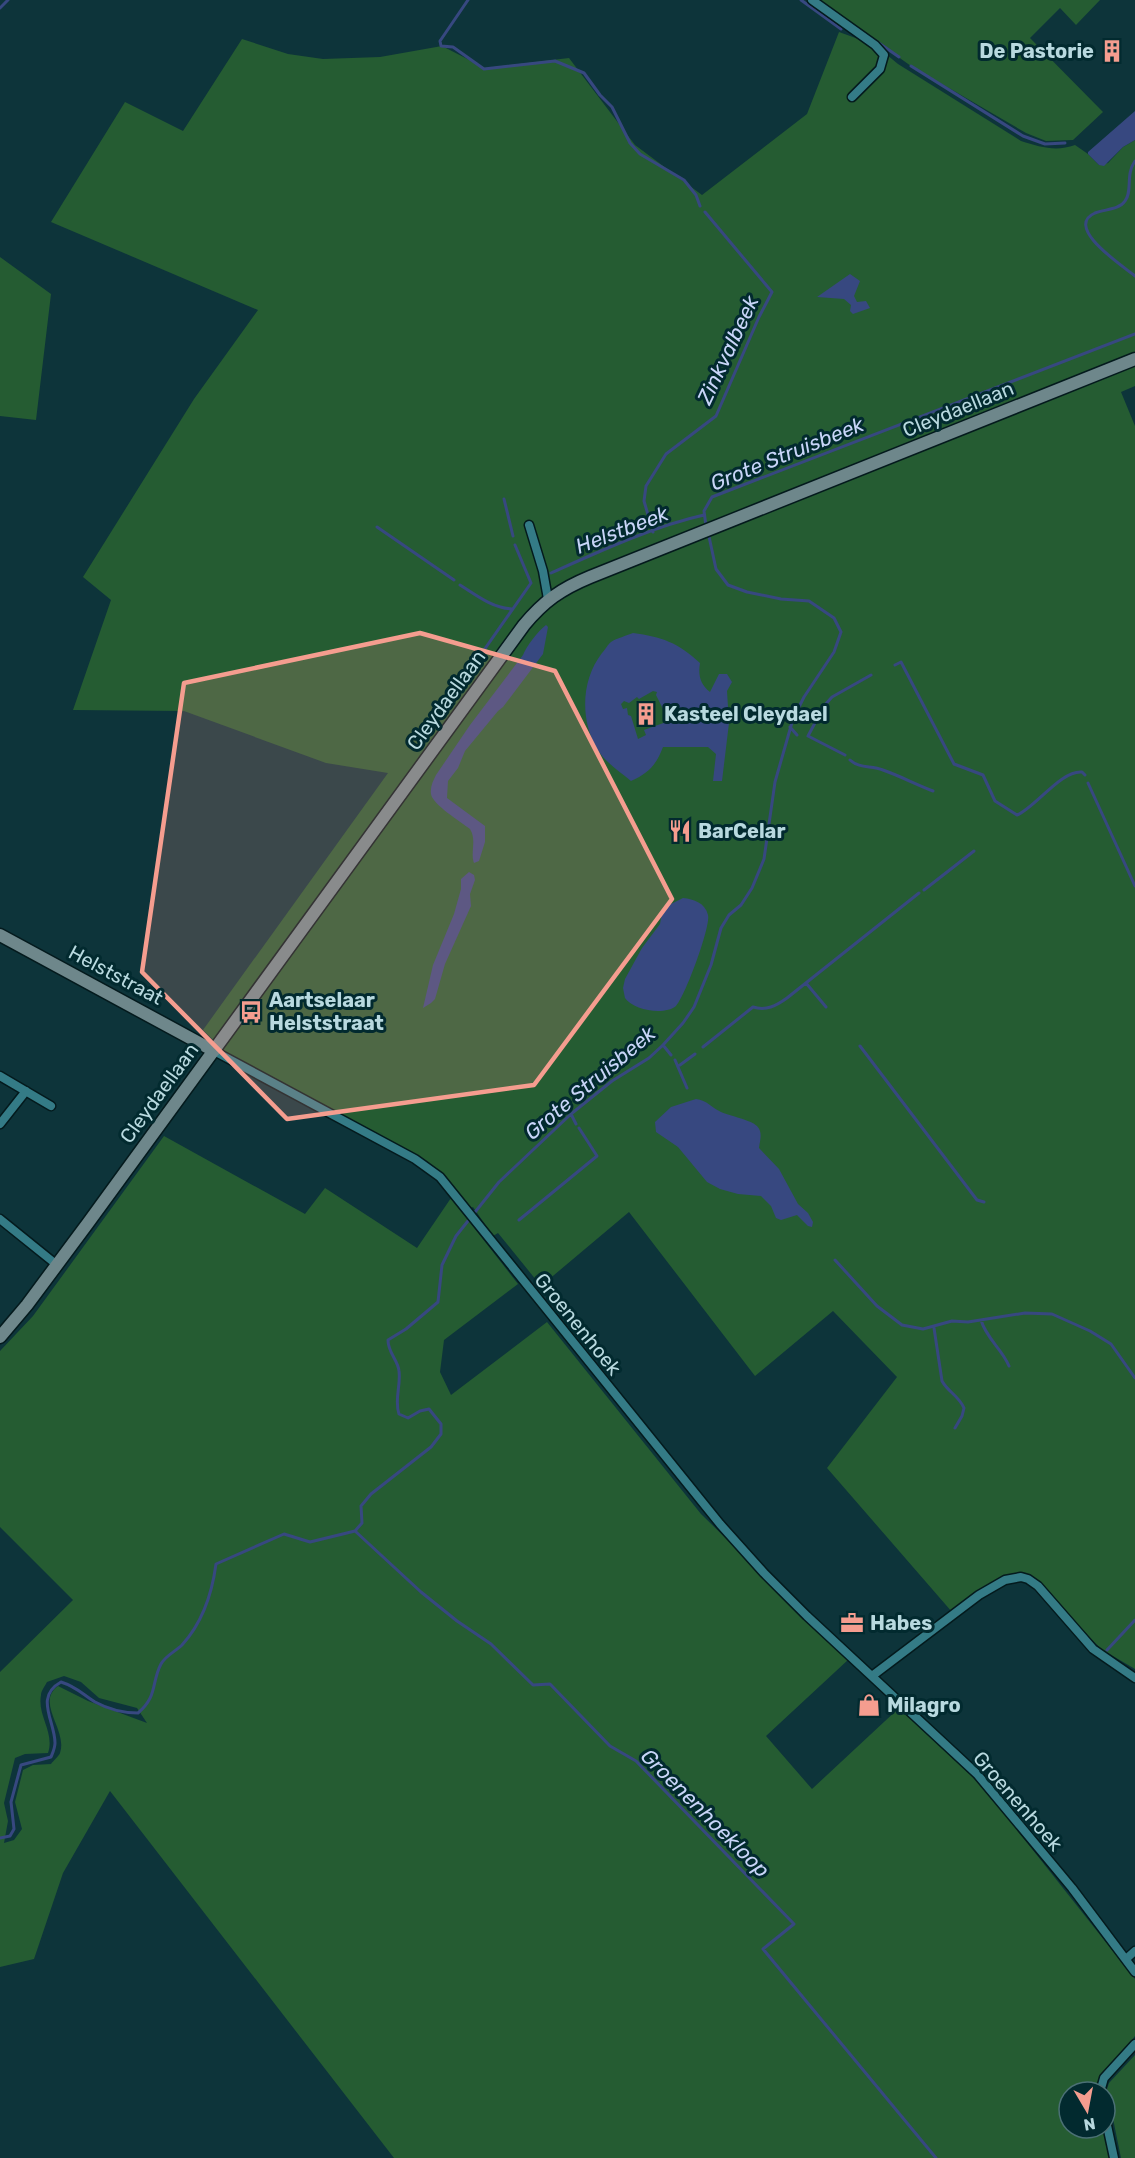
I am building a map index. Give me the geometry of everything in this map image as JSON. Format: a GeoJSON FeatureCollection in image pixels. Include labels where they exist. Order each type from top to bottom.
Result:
{"type":"FeatureCollection","features":[{"type":"Feature","properties":{"kind":"street"},"geometry":{"type":"LineString","coordinates":[[812,0],[875,45],[884,55],[880,69],[852,97]]}},
{"type":"Feature","properties":{"kind":"street","name":"Cleydaellaan"},"geometry":{"type":"LineString","coordinates":[[0,1337],[57,1265],[517,635],[548,599],[590,577],[1135,359]]}},
{"type":"Feature","properties":{"kind":"street"},"geometry":{"type":"LineString","coordinates":[[529,525],[543,571],[548,599]]}},
{"type":"Feature","properties":{"kind":"street","name":"Helststraat"},"geometry":{"type":"LineString","coordinates":[[0,935],[214,1051]]}},
{"type":"Feature","properties":{"kind":"street","name":"Groenenhoek"},"geometry":{"type":"LineString","coordinates":[[214,1051],[425,1164],[440,1178],[720,1524],[764,1573],[977,1774],[1072,1888],[1135,1972]]}},
{"type":"Feature","properties":{"kind":"street"},"geometry":{"type":"LineString","coordinates":[[0,1076],[51,1106]]}},
{"type":"Feature","properties":{"kind":"street"},"geometry":{"type":"LineString","coordinates":[[0,1124],[26,1091]]}},
{"type":"Feature","properties":{"kind":"street"},"geometry":{"type":"LineString","coordinates":[[0,1219],[57,1265]]}},
{"type":"Feature","properties":{"kind":"street"},"geometry":{"type":"LineString","coordinates":[[872,1676],[979,1595],[1005,1580],[1021,1576],[1038,1586],[1093,1649],[1135,1678]]}},
{"type":"Feature","properties":{"kind":"street"},"geometry":{"type":"LineString","coordinates":[[1126,1959],[1135,1951]]}},
{"type":"Feature","properties":{"kind":"street"},"geometry":{"type":"LineString","coordinates":[[1103,2080],[1135,2044]]}},
{"type":"Feature","properties":{"kind":"street"},"geometry":{"type":"LineString","coordinates":[[1110,2140],[1114,2158]]}},
{"type":"Feature","properties":{"kind":"highlighted area"},"geometry":{"type":"Polygon","coordinates":[[[420,633],[555,671],[672,899],[534,1085],[287,1119],[142,972],[184,683],[420,633]]]}},
{"type":"Feature","properties":{"kind":"green space"},"geometry":{"type":"Polygon","coordinates":[[[818,0],[1100,0],[1076,25],[1060,8],[1030,38],[1103,112],[1073,140],[1046,141],[1026,133],[911,66],[818,0]]]}},
{"type":"Feature","properties":{"kind":"green space"},"geometry":{"type":"Polygon","coordinates":[[[839,32],[875,45],[898,64],[1021,141],[1041,147],[1055,148],[1075,145],[1099,165],[1108,163],[1123,147],[1135,140],[1135,386],[1121,392],[1135,426],[1135,1669],[1101,1649],[1037,1582],[1022,1573],[1002,1577],[952,1612],[827,1468],[897,1377],[833,1311],[755,1376],[629,1212],[541,1286],[498,1233],[493,1236],[473,1207],[471,1208],[444,1176],[427,1161],[234,1060],[203,1030],[388,773],[326,763],[184,711],[73,710],[111,600],[83,577],[194,399],[258,310],[51,222],[125,102],[183,131],[242,39],[288,54],[323,59],[380,57],[442,46],[485,68],[569,58],[635,145],[702,195],[807,114],[839,32]]]}},
{"type":"Feature","properties":{"kind":"green space"},"geometry":{"type":"Polygon","coordinates":[[[0,257],[51,294],[36,420],[0,416],[0,257]]]}},
{"type":"Feature","properties":{"kind":"green space"},"geometry":{"type":"Polygon","coordinates":[[[164,1136],[305,1214],[325,1188],[417,1248],[451,1198],[518,1284],[444,1340],[440,1372],[451,1395],[547,1322],[701,1514],[849,1659],[766,1736],[812,1789],[899,1708],[983,1787],[1135,1979],[1135,2036],[1100,2080],[1057,2080],[1057,2140],[1106,2140],[1110,2158],[394,2158],[110,1791],[63,1873],[34,1959],[0,1967],[0,1672],[73,1600],[0,1527],[0,1351],[33,1316],[164,1136]],[[64,1676],[47,1682],[41,1693],[40,1703],[48,1731],[50,1745],[48,1753],[25,1754],[15,1758],[4,1803],[8,1821],[4,1843],[14,1840],[22,1829],[15,1802],[23,1770],[33,1765],[51,1764],[60,1753],[60,1735],[50,1700],[58,1686],[88,1701],[147,1723],[137,1708],[99,1698],[81,1682],[64,1676]]]}},
{"type":"Feature","properties":{"kind":"green space"},"geometry":{"type":"Polygon","coordinates":[[[1135,2055],[1135,2158],[1121,2158],[1117,2138],[1117,2080],[1112,2080],[1135,2055]]]}},
{"type":"Feature","properties":{"kind":"water"},"geometry":{"type":"Polygon","coordinates":[[[1135,111],[1135,140],[1123,147],[1104,166],[1099,165],[1088,152],[1135,111]]]}},
{"type":"Feature","properties":{"kind":"water"},"geometry":{"type":"Polygon","coordinates":[[[850,274],[860,281],[854,296],[857,302],[866,301],[870,308],[853,314],[850,311],[851,305],[844,299],[817,297],[850,274]]]}},
{"type":"Feature","properties":{"kind":"water"},"geometry":{"type":"Polygon","coordinates":[[[546,625],[548,627],[543,654],[503,707],[465,751],[458,768],[448,781],[447,798],[485,826],[485,842],[479,861],[474,863],[473,838],[470,829],[436,803],[431,794],[432,784],[470,725],[539,631],[546,625]]]}},
{"type":"Feature","properties":{"kind":"water"},"geometry":{"type":"Polygon","coordinates":[[[633,633],[661,639],[684,650],[700,663],[701,679],[710,692],[719,674],[727,674],[732,682],[727,691],[729,723],[722,781],[713,781],[716,754],[708,747],[663,747],[651,768],[631,781],[600,754],[591,738],[586,713],[585,700],[590,675],[610,643],[633,633]],[[653,691],[639,699],[637,697],[629,703],[624,701],[621,704],[623,709],[627,708],[628,715],[631,716],[638,739],[646,735],[644,730],[669,721],[656,695],[657,692],[653,691]]]}},
{"type":"Feature","properties":{"kind":"water"},"geometry":{"type":"Polygon","coordinates":[[[469,872],[474,875],[475,880],[470,894],[471,906],[445,964],[435,999],[423,1008],[433,965],[454,914],[461,889],[461,879],[469,872]]]}},
{"type":"Feature","properties":{"kind":"water"},"geometry":{"type":"Polygon","coordinates":[[[683,898],[698,902],[708,915],[706,933],[685,990],[676,1006],[671,1009],[657,1011],[635,1006],[625,998],[623,988],[625,979],[642,948],[660,924],[663,908],[683,898]]]}},
{"type":"Feature","properties":{"kind":"water"},"geometry":{"type":"Polygon","coordinates":[[[696,1099],[759,1128],[761,1133],[759,1148],[779,1169],[798,1204],[808,1213],[813,1222],[812,1227],[797,1215],[781,1220],[776,1218],[771,1206],[761,1196],[738,1194],[720,1189],[707,1182],[678,1147],[656,1132],[655,1122],[671,1107],[696,1099]]]}},
{"type":"Feature","properties":{"kind":"waterway"},"geometry":{"type":"LineString","coordinates":[[0,8],[8,0]]}},
{"type":"Feature","properties":{"kind":"waterway","name":"Zinkvalbeek"},"geometry":{"type":"LineString","coordinates":[[468,0],[440,41],[441,46],[453,47],[484,69],[555,61],[584,73],[612,107],[630,143],[640,154],[684,180],[696,195],[700,206]]}},
{"type":"Feature","properties":{"kind":"waterway"},"geometry":{"type":"LineString","coordinates":[[801,0],[841,29]]}},
{"type":"Feature","properties":{"kind":"waterway"},"geometry":{"type":"LineString","coordinates":[[876,41],[899,57]]}},
{"type":"Feature","properties":{"kind":"waterway"},"geometry":{"type":"LineString","coordinates":[[911,66],[1023,136],[1045,144],[1065,143]]}},
{"type":"Feature","properties":{"kind":"waterway","name":"Grote Struisbeek"},"geometry":{"type":"LineString","coordinates":[[1135,161],[1130,172],[1129,192],[1125,201],[1116,208],[1095,213],[1087,219],[1086,227],[1098,246],[1135,276]]}},
{"type":"Feature","properties":{"kind":"waterway","name":"Zinkvalbeek"},"geometry":{"type":"LineString","coordinates":[[653,532],[644,501],[646,486],[666,454],[716,416],[772,292],[705,212]]}},
{"type":"Feature","properties":{"kind":"waterway","name":"Grote Struisbeek"},"geometry":{"type":"LineString","coordinates":[[706,526],[704,511],[712,497],[1135,334]]}},
{"type":"Feature","properties":{"kind":"waterway"},"geometry":{"type":"LineString","coordinates":[[504,499],[513,536]]}},
{"type":"Feature","properties":{"kind":"waterway","name":"Helstbeek"},"geometry":{"type":"LineString","coordinates":[[551,573],[646,533],[704,515]]}},
{"type":"Feature","properties":{"kind":"waterway"},"geometry":{"type":"LineString","coordinates":[[377,527],[454,580]]}},
{"type":"Feature","properties":{"kind":"waterway","name":"Grote Struisbeek"},"geometry":{"type":"LineString","coordinates":[[0,1838],[10,1836],[14,1829],[11,1802],[21,1765],[51,1757],[54,1750],[54,1735],[47,1702],[53,1688],[61,1682],[105,1707],[138,1713],[149,1701],[163,1661],[182,1645],[196,1627],[209,1597],[216,1564],[284,1534],[310,1542],[355,1531],[362,1523],[361,1506],[371,1494],[431,1447],[441,1434],[441,1424],[429,1409],[408,1418],[399,1414],[397,1403],[399,1371],[388,1340],[406,1329],[438,1302],[442,1265],[456,1236],[499,1182],[571,1114],[612,1081],[649,1058],[683,1023],[694,1007],[711,965],[721,928],[752,888],[764,859],[775,782],[793,719],[804,697],[834,652],[841,632],[834,618],[809,601],[781,599],[747,592],[728,585],[716,569],[708,532]]}},
{"type":"Feature","properties":{"kind":"waterway"},"geometry":{"type":"LineString","coordinates":[[456,690],[531,583],[515,545]]}},
{"type":"Feature","properties":{"kind":"waterway"},"geometry":{"type":"LineString","coordinates":[[460,585],[491,604],[512,609]]}},
{"type":"Feature","properties":{"kind":"waterway"},"geometry":{"type":"LineString","coordinates":[[895,665],[901,662],[954,764],[983,775],[995,801],[1017,815],[1066,777],[1082,772],[1085,775]]}},
{"type":"Feature","properties":{"kind":"waterway"},"geometry":{"type":"LineString","coordinates":[[845,755],[808,736],[824,706],[832,697],[871,675]]}},
{"type":"Feature","properties":{"kind":"waterway","name":"Grote Struisbeek"},"geometry":{"type":"LineString","coordinates":[[790,727],[797,735]]}},
{"type":"Feature","properties":{"kind":"waterway"},"geometry":{"type":"LineString","coordinates":[[850,760],[858,765],[889,772],[933,791]]}},
{"type":"Feature","properties":{"kind":"waterway"},"geometry":{"type":"LineString","coordinates":[[1088,783],[1135,886]]}},
{"type":"Feature","properties":{"kind":"waterway"},"geometry":{"type":"LineString","coordinates":[[924,890],[974,851]]}},
{"type":"Feature","properties":{"kind":"waterway"},"geometry":{"type":"LineString","coordinates":[[703,1047],[753,1007],[771,1007],[787,998],[919,893]]}},
{"type":"Feature","properties":{"kind":"waterway"},"geometry":{"type":"LineString","coordinates":[[806,983],[826,1007]]}},
{"type":"Feature","properties":{"kind":"waterway"},"geometry":{"type":"LineString","coordinates":[[663,1045],[671,1055]]}},
{"type":"Feature","properties":{"kind":"waterway"},"geometry":{"type":"LineString","coordinates":[[860,1046],[977,1200],[984,1202]]}},
{"type":"Feature","properties":{"kind":"waterway"},"geometry":{"type":"LineString","coordinates":[[680,1065],[695,1054]]}},
{"type":"Feature","properties":{"kind":"waterway"},"geometry":{"type":"LineString","coordinates":[[675,1060],[687,1088]]}},
{"type":"Feature","properties":{"kind":"waterway"},"geometry":{"type":"LineString","coordinates":[[571,1114],[576,1124]]}},
{"type":"Feature","properties":{"kind":"waterway"},"geometry":{"type":"LineString","coordinates":[[519,1220],[597,1156],[579,1128]]}},
{"type":"Feature","properties":{"kind":"waterway"},"geometry":{"type":"LineString","coordinates":[[835,1260],[877,1306],[902,1325],[923,1329],[952,1321],[968,1322],[1025,1313],[1052,1314],[1090,1331],[1111,1344],[1135,1378]]}},
{"type":"Feature","properties":{"kind":"waterway"},"geometry":{"type":"LineString","coordinates":[[981,1320],[986,1332],[1009,1366]]}},
{"type":"Feature","properties":{"kind":"waterway"},"geometry":{"type":"LineString","coordinates":[[934,1328],[942,1381],[964,1408],[955,1428]]}},
{"type":"Feature","properties":{"kind":"waterway","name":"Groenenhoekloop"},"geometry":{"type":"LineString","coordinates":[[355,1531],[421,1592],[457,1621],[491,1644],[533,1685],[550,1684],[610,1746],[636,1761],[794,1924],[763,1949],[936,2158]]}},
{"type":"Feature","properties":{"kind":"waterway"},"geometry":{"type":"LineString","coordinates":[[1107,1650],[1135,1620]]}},
{"type":"Feature","properties":{"kind":"place","name":"De Pastorie"},"geometry":{"type":"Point","coordinates":[1112,51]}},
{"type":"Feature","properties":{"kind":"place","name":"Kasteel Cleydael"},"geometry":{"type":"Point","coordinates":[646,714]}},
{"type":"Feature","properties":{"kind":"place","name":"BarCelar"},"geometry":{"type":"Point","coordinates":[680,831]}},
{"type":"Feature","properties":{"kind":"place","name":"Aartselaar Helststraat"},"geometry":{"type":"Point","coordinates":[251,1012]}},
{"type":"Feature","properties":{"kind":"place","name":"Habes"},"geometry":{"type":"Point","coordinates":[852,1623]}},
{"type":"Feature","properties":{"kind":"place","name":"Milagro"},"geometry":{"type":"Point","coordinates":[869,1705]}}]}
